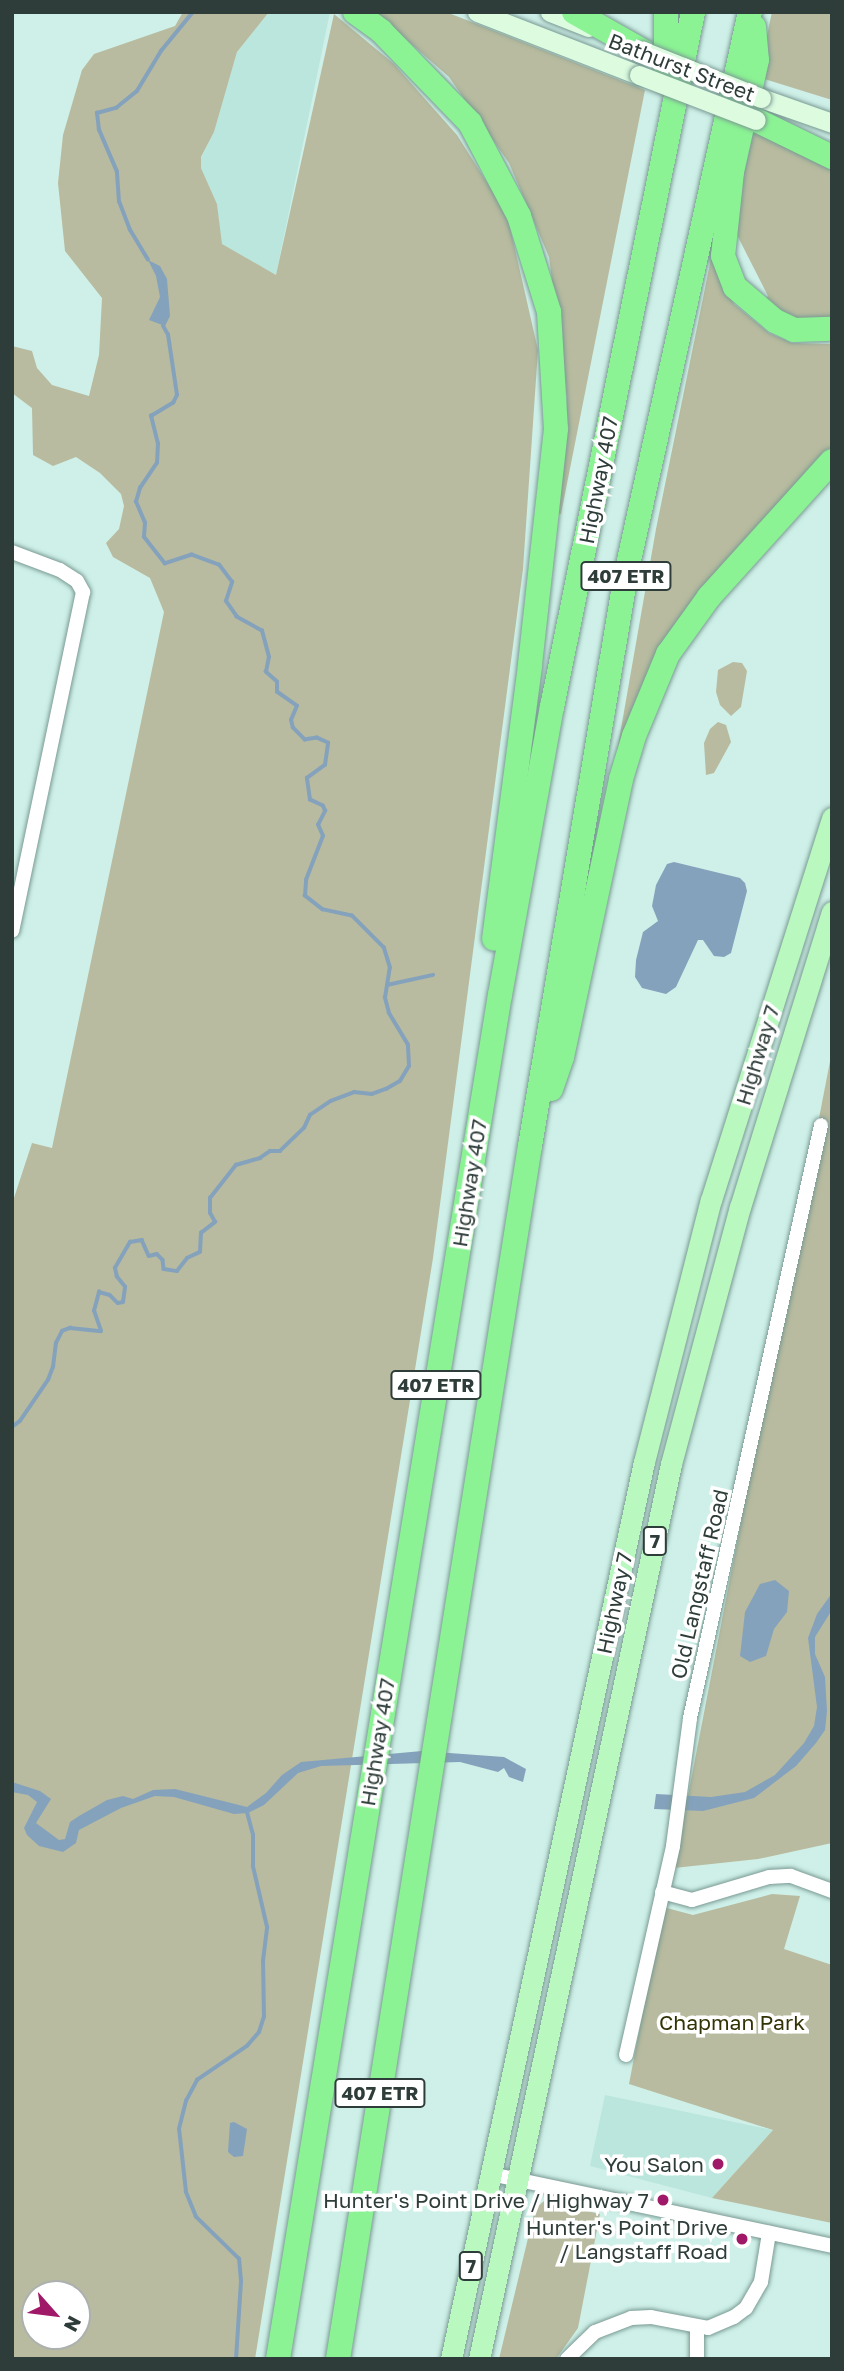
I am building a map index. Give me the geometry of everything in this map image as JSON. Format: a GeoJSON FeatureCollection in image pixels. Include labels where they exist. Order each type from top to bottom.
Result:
{"type":"FeatureCollection","features":[{"type":"Feature","properties":{"kind":"highway"},"geometry":{"type":"LineString","coordinates":[[355,12],[381,30],[470,123],[519,216],[549,312],[556,429],[530,666],[494,937],[485,1085]]}},
{"type":"Feature","properties":{"kind":"highway"},"geometry":{"type":"LineString","coordinates":[[574,12],[641,63]]}},
{"type":"Feature","properties":{"kind":"highway"},"geometry":{"type":"LineString","coordinates":[[666,12],[664,36],[668,132]]}},
{"type":"Feature","properties":{"kind":"highway","name":"Highway 407"},"geometry":{"type":"LineString","coordinates":[[278,2359],[485,1085],[552,707],[693,12]]}},
{"type":"Feature","properties":{"kind":"highway"},"geometry":{"type":"LineString","coordinates":[[751,12],[758,60],[732,172],[723,256],[735,287],[775,321],[794,330],[832,328]]}},
{"type":"Feature","properties":{"kind":"highway","name":"407 ETR"},"geometry":{"type":"LineString","coordinates":[[338,2359],[530,1146],[626,574],[751,12]]}},
{"type":"Feature","properties":{"kind":"highway"},"geometry":{"type":"LineString","coordinates":[[759,109],[832,157]]}},
{"type":"Feature","properties":{"kind":"highway"},"geometry":{"type":"LineString","coordinates":[[530,1146],[562,1057],[621,779],[634,736],[668,654],[709,597],[832,461]]}},
{"type":"Feature","properties":{"kind":"main road","name":"Bathurst Street"},"geometry":{"type":"LineString","coordinates":[[477,12],[641,63],[759,109],[832,148]]}},
{"type":"Feature","properties":{"kind":"main road","name":"Bathurst Street"},"geometry":{"type":"LineString","coordinates":[[550,12],[641,63]]}},
{"type":"Feature","properties":{"kind":"main road","name":"Bathurst Street"},"geometry":{"type":"LineString","coordinates":[[759,109],[832,123]]}},
{"type":"Feature","properties":{"kind":"main road","name":"Highway 7"},"geometry":{"type":"LineString","coordinates":[[451,2359],[644,1462],[711,1200],[832,818]]}},
{"type":"Feature","properties":{"kind":"main road","name":"Highway 7"},"geometry":{"type":"LineString","coordinates":[[479,2359],[671,1464],[740,1207],[832,912]]}},
{"type":"Feature","properties":{"kind":"street"},"geometry":{"type":"LineString","coordinates":[[12,552],[60,570],[77,581],[83,593],[12,931]]}},
{"type":"Feature","properties":{"kind":"street","name":"Old Langstaff Road"},"geometry":{"type":"LineString","coordinates":[[626,2054],[676,1825],[690,1718],[821,1125]]}},
{"type":"Feature","properties":{"kind":"street"},"geometry":{"type":"LineString","coordinates":[[662,1892],[692,1900],[769,1877],[790,1876],[832,1891]]}},
{"type":"Feature","properties":{"kind":"street"},"geometry":{"type":"LineString","coordinates":[[491,2174],[832,2246]]}},
{"type":"Feature","properties":{"kind":"street"},"geometry":{"type":"LineString","coordinates":[[567,2359],[594,2332],[631,2318],[651,2317],[697,2327],[718,2325],[746,2308],[761,2282],[769,2233]]}},
{"type":"Feature","properties":{"kind":"street"},"geometry":{"type":"LineString","coordinates":[[696,2359],[697,2327]]}},
{"type":"Feature","properties":{"kind":"shaded area"},"geometry":{"type":"Polygon","coordinates":[[[269,12],[330,12],[276,275],[221,244],[217,204],[201,168],[201,158],[214,132],[237,52],[269,12]]]}},
{"type":"Feature","properties":{"kind":"shaded area"},"geometry":{"type":"Polygon","coordinates":[[[148,260],[160,266],[167,279],[170,316],[165,326],[149,320],[160,297],[156,276],[148,260]]]}},
{"type":"Feature","properties":{"kind":"shaded area"},"geometry":{"type":"Polygon","coordinates":[[[674,862],[740,878],[747,891],[731,953],[724,957],[714,956],[703,940],[698,940],[676,987],[666,994],[642,988],[635,977],[636,960],[643,932],[658,921],[652,906],[656,885],[667,864],[674,862]]]}},
{"type":"Feature","properties":{"kind":"shaded area"},"geometry":{"type":"Polygon","coordinates":[[[775,1580],[789,1591],[787,1612],[774,1629],[766,1656],[750,1662],[740,1656],[745,1612],[760,1584],[775,1580]]]}},
{"type":"Feature","properties":{"kind":"shaded area"},"geometry":{"type":"Polygon","coordinates":[[[832,1593],[832,1610],[815,1637],[815,1654],[825,1677],[827,1711],[825,1730],[816,1743],[796,1766],[754,1798],[703,1811],[654,1809],[656,1794],[711,1797],[745,1792],[775,1775],[804,1743],[814,1726],[817,1707],[808,1638],[817,1614],[832,1593]]]}},
{"type":"Feature","properties":{"kind":"shaded area"},"geometry":{"type":"Polygon","coordinates":[[[422,1751],[504,1757],[526,1769],[523,1782],[509,1777],[504,1768],[498,1772],[460,1762],[321,1766],[298,1773],[264,1805],[248,1813],[234,1814],[174,1797],[155,1796],[121,1808],[79,1830],[76,1843],[63,1852],[39,1846],[27,1835],[24,1828],[37,1802],[28,1795],[12,1792],[12,1782],[40,1791],[51,1799],[36,1823],[59,1840],[65,1839],[70,1822],[107,1800],[123,1796],[133,1799],[153,1790],[175,1789],[247,1807],[266,1793],[282,1775],[301,1762],[422,1751]]]}},
{"type":"Feature","properties":{"kind":"shaded area"},"geometry":{"type":"Polygon","coordinates":[[[605,2095],[773,2130],[712,2198],[590,2166],[605,2095]]]}},
{"type":"Feature","properties":{"kind":"shaded area"},"geometry":{"type":"Polygon","coordinates":[[[234,2122],[247,2129],[243,2156],[234,2157],[228,2152],[230,2123],[234,2122]]]}},
{"type":"Feature","properties":{"kind":"green space"},"geometry":{"type":"Polygon","coordinates":[[[183,12],[269,12],[237,52],[214,132],[201,157],[201,168],[217,204],[222,244],[276,275],[334,14],[394,64],[457,135],[507,214],[538,350],[523,569],[433,1258],[255,2359],[12,2359],[12,1204],[32,1143],[52,1148],[164,612],[150,578],[113,557],[106,543],[119,529],[124,506],[121,494],[100,473],[76,457],[53,466],[33,455],[32,408],[12,393],[12,346],[32,351],[37,368],[52,385],[89,396],[99,355],[102,298],[65,251],[58,183],[63,135],[82,70],[94,54],[175,26],[183,12]]]}},
{"type":"Feature","properties":{"kind":"green space"},"geometry":{"type":"Polygon","coordinates":[[[375,12],[446,12],[645,90],[561,514],[556,514],[567,398],[549,257],[509,163],[449,77],[375,12]]]}},
{"type":"Feature","properties":{"kind":"green space"},"geometry":{"type":"Polygon","coordinates":[[[772,12],[832,12],[832,100],[758,77],[772,12]]]}},
{"type":"Feature","properties":{"kind":"green space"},"geometry":{"type":"Polygon","coordinates":[[[749,129],[803,152],[832,169],[832,321],[810,325],[760,303],[768,296],[735,231],[749,129]]]}},
{"type":"Feature","properties":{"kind":"green space"},"geometry":{"type":"Polygon","coordinates":[[[716,234],[722,278],[734,304],[769,333],[792,343],[832,344],[832,446],[697,593],[649,672],[612,780],[656,529],[716,234]]]}},
{"type":"Feature","properties":{"kind":"green space"},"geometry":{"type":"Polygon","coordinates":[[[733,662],[742,663],[747,671],[741,707],[731,716],[720,705],[716,692],[718,670],[733,662]]]}},
{"type":"Feature","properties":{"kind":"green space"},"geometry":{"type":"Polygon","coordinates":[[[718,722],[726,725],[731,742],[714,773],[706,775],[704,743],[710,729],[718,722]]]}},
{"type":"Feature","properties":{"kind":"green space"},"geometry":{"type":"Polygon","coordinates":[[[832,1051],[832,1843],[758,1859],[674,1868],[832,1051]]]}},
{"type":"Feature","properties":{"kind":"green space","name":"Chapman Park"},"geometry":{"type":"Polygon","coordinates":[[[772,1894],[800,1896],[784,1949],[832,1965],[832,2223],[712,2198],[773,2130],[629,2084],[663,1907],[693,1915],[772,1894]]]}},
{"type":"Feature","properties":{"kind":"green space"},"geometry":{"type":"Polygon","coordinates":[[[544,2201],[600,2214],[578,2328],[556,2359],[499,2359],[535,2209],[544,2201]]]}},
{"type":"Feature","properties":{"kind":"waterway"},"geometry":{"type":"LineString","coordinates":[[148,260],[130,230],[119,202],[117,172],[99,130],[97,113],[116,108],[137,91],[161,51],[193,12]]}},
{"type":"Feature","properties":{"kind":"waterway"},"geometry":{"type":"LineString","coordinates":[[12,1427],[20,1421],[48,1380],[53,1367],[56,1343],[62,1331],[70,1328],[101,1331],[94,1311],[99,1292],[110,1295],[118,1303],[123,1302],[125,1287],[117,1277],[115,1268],[130,1242],[142,1240],[149,1256],[157,1254],[163,1260],[164,1269],[177,1271],[187,1258],[200,1252],[201,1233],[215,1222],[210,1213],[210,1198],[236,1165],[260,1158],[270,1151],[280,1151],[304,1128],[310,1115],[331,1101],[354,1092],[372,1094],[386,1089],[400,1081],[409,1066],[408,1045],[389,1013],[385,998],[390,968],[384,948],[352,916],[323,910],[305,896],[306,880],[323,836],[318,825],[325,811],[323,806],[310,800],[307,778],[325,765],[328,743],[317,738],[305,740],[293,728],[291,720],[297,706],[277,692],[277,682],[266,672],[269,657],[262,631],[237,617],[226,601],[232,582],[219,565],[192,555],[165,564],[144,537],[145,523],[136,502],[140,488],[157,463],[158,444],[151,416],[173,403],[177,395],[168,335],[163,326]]}},
{"type":"Feature","properties":{"kind":"waterway"},"geometry":{"type":"LineString","coordinates":[[387,985],[433,975]]}},
{"type":"Feature","properties":{"kind":"waterway"},"geometry":{"type":"LineString","coordinates":[[236,2359],[241,2281],[239,2259],[196,2217],[186,2192],[179,2129],[186,2101],[197,2080],[247,2046],[259,2032],[264,2017],[263,1961],[267,1927],[253,1867],[253,1835],[247,1812]]}},
{"type":"Feature","properties":{"kind":"place","name":"You Salon"},"geometry":{"type":"Point","coordinates":[718,2164]}},
{"type":"Feature","properties":{"kind":"place","name":"Hunter's Point Drive / Highway 7"},"geometry":{"type":"Point","coordinates":[663,2200]}},
{"type":"Feature","properties":{"kind":"place","name":"Hunter's Point Drive / Langstaff Road"},"geometry":{"type":"Point","coordinates":[742,2239]}}]}
